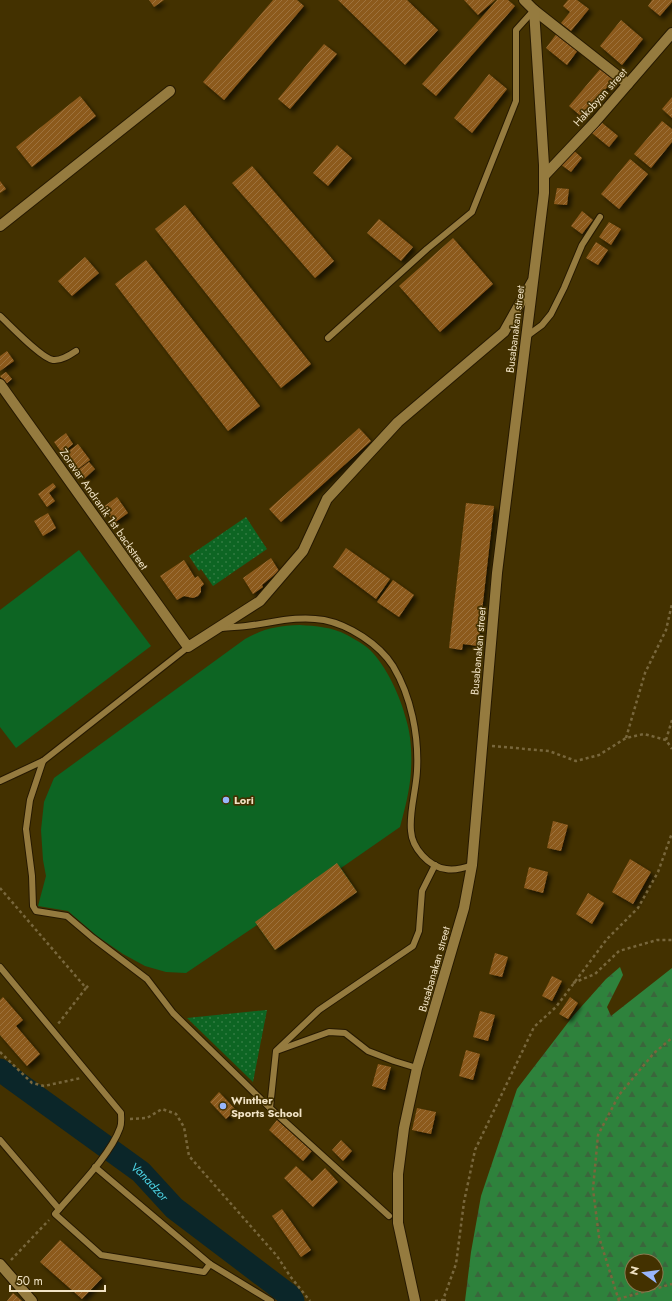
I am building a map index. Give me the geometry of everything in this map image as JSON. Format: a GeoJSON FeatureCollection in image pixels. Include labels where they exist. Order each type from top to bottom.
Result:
{"type":"FeatureCollection","features":[{"type":"Feature","properties":{"kind":"street"},"geometry":{"type":"LineString","coordinates":[[524,0],[534,10],[628,84]]}},
{"type":"Feature","properties":{"kind":"street","name":"Busabanakan street"},"geometry":{"type":"LineString","coordinates":[[415,1301],[398,1223],[398,1174],[403,1136],[417,1068],[464,908],[472,865],[497,573],[544,193],[534,10]]}},
{"type":"Feature","properties":{"kind":"street","name":"Hakobyan street"},"geometry":{"type":"LineString","coordinates":[[544,176],[628,84],[672,33]]}},
{"type":"Feature","properties":{"kind":"street"},"geometry":{"type":"LineString","coordinates":[[0,226],[170,91]]}},
{"type":"Feature","properties":{"kind":"street"},"geometry":{"type":"LineString","coordinates":[[188,647],[260,601],[303,551],[327,499],[398,422],[504,332],[534,278]]}},
{"type":"Feature","properties":{"kind":"street","name":"Zoravar Andranik 1st backstreet"},"geometry":{"type":"LineString","coordinates":[[0,384],[188,647]]}},
{"type":"Feature","properties":{"kind":"street"},"geometry":{"type":"LineString","coordinates":[[2,1266],[32,1301]]}},
{"type":"Feature","properties":{"kind":"lane"},"geometry":{"type":"LineString","coordinates":[[328,338],[427,249],[472,212],[516,101],[516,30],[534,10]]}},
{"type":"Feature","properties":{"kind":"lane"},"geometry":{"type":"LineString","coordinates":[[527,336],[542,325],[551,314],[579,252],[600,217]]}},
{"type":"Feature","properties":{"kind":"lane"},"geometry":{"type":"LineString","coordinates":[[0,316],[44,356],[54,360],[68,357],[76,350]]}},
{"type":"Feature","properties":{"kind":"lane"},"geometry":{"type":"LineString","coordinates":[[218,628],[246,626],[300,618],[324,620],[349,628],[375,646],[393,665],[406,692],[412,719],[416,743],[417,771],[411,832],[416,847],[424,857],[435,866],[445,869],[458,869],[472,865]]}},
{"type":"Feature","properties":{"kind":"lane"},"geometry":{"type":"LineString","coordinates":[[0,781],[44,761],[188,647]]}},
{"type":"Feature","properties":{"kind":"lane"},"geometry":{"type":"LineString","coordinates":[[44,761],[30,800],[26,829],[32,876],[33,906],[36,911],[67,916],[147,979],[172,1013],[270,1108],[389,1216]]}},
{"type":"Feature","properties":{"kind":"lane"},"geometry":{"type":"LineString","coordinates":[[270,1108],[276,1051],[319,1010],[413,946],[419,931],[422,891],[435,866]]}},
{"type":"Feature","properties":{"kind":"lane"},"geometry":{"type":"LineString","coordinates":[[0,967],[122,1112],[121,1126],[114,1141],[95,1167],[57,1212]]}},
{"type":"Feature","properties":{"kind":"lane"},"geometry":{"type":"LineString","coordinates":[[276,1051],[330,1032],[345,1033],[368,1051],[417,1068]]}},
{"type":"Feature","properties":{"kind":"lane"},"geometry":{"type":"LineString","coordinates":[[0,1140],[57,1212],[102,1255],[204,1272],[210,1264]]}},
{"type":"Feature","properties":{"kind":"lane"},"geometry":{"type":"LineString","coordinates":[[95,1167],[210,1264],[271,1301]]}},
{"type":"Feature","properties":{"kind":"path"},"geometry":{"type":"LineString","coordinates":[[626,738],[645,673],[666,630],[672,604]]}},
{"type":"Feature","properties":{"kind":"path"},"geometry":{"type":"LineString","coordinates":[[666,740],[672,720]]}},
{"type":"Feature","properties":{"kind":"path"},"geometry":{"type":"LineString","coordinates":[[482,745],[549,751],[576,761],[599,755],[626,738],[644,734],[666,740],[672,749]]}},
{"type":"Feature","properties":{"kind":"path"},"geometry":{"type":"LineString","coordinates":[[443,1300],[456,1264],[464,1202],[475,1150],[534,1028],[556,1007],[607,939],[638,908],[658,872],[672,833]]}},
{"type":"Feature","properties":{"kind":"path"},"geometry":{"type":"LineString","coordinates":[[0,888],[86,988]]}},
{"type":"Feature","properties":{"kind":"path"},"geometry":{"type":"LineString","coordinates":[[573,983],[594,974],[619,951],[657,940],[672,940]]}},
{"type":"Feature","properties":{"kind":"path"},"geometry":{"type":"LineString","coordinates":[[53,1031],[89,985]]}},
{"type":"Feature","properties":{"kind":"path"},"geometry":{"type":"LineString","coordinates":[[672,1038],[654,1053],[619,1095],[598,1135],[593,1189],[599,1237],[618,1300],[672,1284]]}},
{"type":"Feature","properties":{"kind":"path"},"geometry":{"type":"LineString","coordinates":[[0,1052],[32,1083],[44,1086],[91,1076]]}},
{"type":"Feature","properties":{"kind":"path"},"geometry":{"type":"LineString","coordinates":[[121,1120],[147,1118],[162,1109],[176,1114],[184,1127],[189,1156],[277,1256],[290,1276],[310,1301]]}},
{"type":"Feature","properties":{"kind":"path"},"geometry":{"type":"LineString","coordinates":[[2,1266],[57,1212]]}},
{"type":"Feature","properties":{"kind":"path"},"geometry":{"type":"LineString","coordinates":[[435,1301],[448,1301]]}},
{"type":"Feature","properties":{"kind":"green space"},"geometry":{"type":"Polygon","coordinates":[[[246,517],[267,549],[213,586],[201,569],[199,571],[189,556],[246,517]]]}},
{"type":"Feature","properties":{"kind":"green space"},"geometry":{"type":"Polygon","coordinates":[[[79,550],[151,646],[16,748],[0,727],[0,610],[79,550]]]}},
{"type":"Feature","properties":{"kind":"green space","name":"Lori"},"geometry":{"type":"Polygon","coordinates":[[[300,625],[318,626],[336,630],[356,640],[370,650],[382,664],[392,682],[401,701],[408,725],[411,751],[410,777],[407,799],[400,827],[341,868],[357,892],[275,950],[257,925],[186,973],[166,972],[145,966],[123,954],[97,936],[68,911],[38,906],[46,876],[43,860],[41,830],[44,802],[54,778],[245,639],[271,628],[300,625]]]}},
{"type":"Feature","properties":{"kind":"green space"},"geometry":{"type":"Polygon","coordinates":[[[620,967],[623,975],[607,1007],[611,1016],[672,968],[672,1301],[465,1301],[471,1252],[481,1196],[517,1089],[573,1016],[606,979],[620,967]]]}},
{"type":"Feature","properties":{"kind":"green space"},"geometry":{"type":"Polygon","coordinates":[[[267,1010],[253,1082],[187,1018],[267,1010]]]}},
{"type":"Feature","properties":{"kind":"building"},"geometry":{"type":"Polygon","coordinates":[[[149,0],[164,0],[154,7],[149,0]]]}},
{"type":"Feature","properties":{"kind":"building"},"geometry":{"type":"Polygon","coordinates":[[[273,0],[297,0],[304,6],[224,100],[203,82],[273,0]]]}},
{"type":"Feature","properties":{"kind":"building"},"geometry":{"type":"Polygon","coordinates":[[[338,0],[407,0],[438,30],[405,65],[338,0]]]}},
{"type":"Feature","properties":{"kind":"building"},"geometry":{"type":"Polygon","coordinates":[[[464,0],[495,0],[478,15],[464,0]]]}},
{"type":"Feature","properties":{"kind":"building"},"geometry":{"type":"Polygon","coordinates":[[[497,0],[508,0],[515,6],[436,96],[422,84],[497,0]]]}},
{"type":"Feature","properties":{"kind":"building"},"geometry":{"type":"Polygon","coordinates":[[[568,0],[577,0],[589,9],[571,31],[561,23],[570,12],[563,6],[568,0]]]}},
{"type":"Feature","properties":{"kind":"building"},"geometry":{"type":"Polygon","coordinates":[[[652,0],[672,0],[672,2],[660,16],[648,6],[652,0]]]}},
{"type":"Feature","properties":{"kind":"building"},"geometry":{"type":"Polygon","coordinates":[[[621,20],[643,39],[622,65],[600,46],[621,20]]]}},
{"type":"Feature","properties":{"kind":"building"},"geometry":{"type":"Polygon","coordinates":[[[557,33],[578,50],[567,65],[546,48],[557,33]]]}},
{"type":"Feature","properties":{"kind":"building"},"geometry":{"type":"Polygon","coordinates":[[[324,44],[337,54],[290,109],[278,99],[324,44]]]}},
{"type":"Feature","properties":{"kind":"building"},"geometry":{"type":"Polygon","coordinates":[[[601,68],[614,79],[582,117],[569,106],[601,68]]]}},
{"type":"Feature","properties":{"kind":"building"},"geometry":{"type":"Polygon","coordinates":[[[489,74],[507,89],[472,133],[454,118],[489,74]]]}},
{"type":"Feature","properties":{"kind":"building"},"geometry":{"type":"Polygon","coordinates":[[[80,96],[96,116],[32,167],[16,147],[80,96]]]}},
{"type":"Feature","properties":{"kind":"building"},"geometry":{"type":"Polygon","coordinates":[[[672,97],[672,118],[662,109],[672,97]]]}},
{"type":"Feature","properties":{"kind":"building"},"geometry":{"type":"Polygon","coordinates":[[[662,121],[672,129],[672,142],[651,168],[634,154],[662,121]]]}},
{"type":"Feature","properties":{"kind":"building"},"geometry":{"type":"Polygon","coordinates":[[[601,122],[618,136],[609,147],[592,133],[601,122]]]}},
{"type":"Feature","properties":{"kind":"building"},"geometry":{"type":"Polygon","coordinates":[[[337,145],[352,158],[328,186],[313,173],[337,145]]]}},
{"type":"Feature","properties":{"kind":"building"},"geometry":{"type":"Polygon","coordinates":[[[572,149],[582,158],[571,172],[560,164],[572,149]]]}},
{"type":"Feature","properties":{"kind":"building"},"geometry":{"type":"Polygon","coordinates":[[[630,159],[648,174],[619,209],[601,194],[630,159]]]}},
{"type":"Feature","properties":{"kind":"building"},"geometry":{"type":"Polygon","coordinates":[[[252,166],[334,261],[315,278],[232,183],[252,166]]]}},
{"type":"Feature","properties":{"kind":"building"},"geometry":{"type":"Polygon","coordinates":[[[0,181],[6,189],[0,193],[0,181]]]}},
{"type":"Feature","properties":{"kind":"building"},"geometry":{"type":"Polygon","coordinates":[[[557,188],[569,189],[567,205],[554,204],[557,188]]]}},
{"type":"Feature","properties":{"kind":"building"},"geometry":{"type":"Polygon","coordinates":[[[185,205],[311,364],[281,388],[155,229],[185,205]]]}},
{"type":"Feature","properties":{"kind":"building"},"geometry":{"type":"Polygon","coordinates":[[[582,211],[593,220],[582,234],[571,226],[582,211]]]}},
{"type":"Feature","properties":{"kind":"building"},"geometry":{"type":"Polygon","coordinates":[[[379,219],[413,247],[401,261],[367,233],[379,219]]]}},
{"type":"Feature","properties":{"kind":"building"},"geometry":{"type":"Polygon","coordinates":[[[609,222],[621,229],[611,245],[599,237],[609,222]]]}},
{"type":"Feature","properties":{"kind":"building"},"geometry":{"type":"Polygon","coordinates":[[[453,238],[493,284],[440,332],[399,286],[453,238]]]}},
{"type":"Feature","properties":{"kind":"building"},"geometry":{"type":"Polygon","coordinates":[[[596,242],[608,250],[598,265],[586,258],[596,242]]]}},
{"type":"Feature","properties":{"kind":"building"},"geometry":{"type":"Polygon","coordinates":[[[85,257],[99,273],[72,296],[58,281],[85,257]]]}},
{"type":"Feature","properties":{"kind":"building"},"geometry":{"type":"Polygon","coordinates":[[[146,260],[260,406],[228,431],[115,284],[146,260]]]}},
{"type":"Feature","properties":{"kind":"building"},"geometry":{"type":"Polygon","coordinates":[[[7,351],[14,361],[0,371],[0,356],[7,351]]]}},
{"type":"Feature","properties":{"kind":"building"},"geometry":{"type":"Polygon","coordinates":[[[6,372],[12,379],[6,384],[0,376],[6,372]]]}},
{"type":"Feature","properties":{"kind":"building"},"geometry":{"type":"Polygon","coordinates":[[[359,428],[371,441],[281,522],[269,509],[359,428]]]}},
{"type":"Feature","properties":{"kind":"building"},"geometry":{"type":"Polygon","coordinates":[[[66,433],[73,444],[62,453],[54,442],[66,433]]]}},
{"type":"Feature","properties":{"kind":"building"},"geometry":{"type":"Polygon","coordinates":[[[78,444],[90,460],[74,472],[62,456],[78,444]]]}},
{"type":"Feature","properties":{"kind":"building"},"geometry":{"type":"Polygon","coordinates":[[[89,462],[95,469],[84,479],[77,471],[89,462]]]}},
{"type":"Feature","properties":{"kind":"building"},"geometry":{"type":"Polygon","coordinates":[[[53,483],[56,487],[49,493],[55,501],[47,507],[38,494],[53,483]]]}},
{"type":"Feature","properties":{"kind":"building"},"geometry":{"type":"Polygon","coordinates":[[[117,497],[128,513],[114,523],[103,507],[117,497]]]}},
{"type":"Feature","properties":{"kind":"building"},"geometry":{"type":"Polygon","coordinates":[[[466,503],[494,506],[478,646],[463,644],[462,650],[449,648],[466,503]]]}},
{"type":"Feature","properties":{"kind":"building"},"geometry":{"type":"Polygon","coordinates":[[[48,513],[56,528],[43,536],[34,521],[48,513]]]}},
{"type":"Feature","properties":{"kind":"building"},"geometry":{"type":"Polygon","coordinates":[[[346,548],[390,579],[376,599],[333,567],[346,548]]]}},
{"type":"Feature","properties":{"kind":"building"},"geometry":{"type":"Polygon","coordinates":[[[271,558],[279,571],[262,585],[263,587],[253,594],[243,578],[271,558]]]}},
{"type":"Feature","properties":{"kind":"building"},"geometry":{"type":"Polygon","coordinates":[[[184,560],[195,578],[198,576],[204,584],[201,587],[201,592],[198,596],[193,598],[184,596],[177,600],[160,576],[184,560]]]}},
{"type":"Feature","properties":{"kind":"building"},"geometry":{"type":"Polygon","coordinates":[[[393,580],[414,595],[399,617],[377,602],[393,580]]]}},
{"type":"Feature","properties":{"kind":"building"},"geometry":{"type":"Polygon","coordinates":[[[553,821],[568,825],[561,851],[547,848],[553,821]]]}},
{"type":"Feature","properties":{"kind":"building"},"geometry":{"type":"Polygon","coordinates":[[[630,859],[651,872],[633,904],[612,892],[630,859]]]}},
{"type":"Feature","properties":{"kind":"building"},"geometry":{"type":"Polygon","coordinates":[[[337,863],[357,892],[275,950],[255,922],[337,863]]]}},
{"type":"Feature","properties":{"kind":"building"},"geometry":{"type":"Polygon","coordinates":[[[529,867],[548,872],[543,893],[524,888],[529,867]]]}},
{"type":"Feature","properties":{"kind":"building"},"geometry":{"type":"Polygon","coordinates":[[[588,893],[604,903],[592,924],[576,914],[588,893]]]}},
{"type":"Feature","properties":{"kind":"building"},"geometry":{"type":"Polygon","coordinates":[[[495,953],[508,957],[502,977],[489,974],[495,953]]]}},
{"type":"Feature","properties":{"kind":"building"},"geometry":{"type":"Polygon","coordinates":[[[552,976],[562,981],[552,1001],[542,996],[552,976]]]}},
{"type":"Feature","properties":{"kind":"building"},"geometry":{"type":"Polygon","coordinates":[[[3,997],[23,1020],[16,1026],[40,1054],[27,1066],[0,1035],[0,1000],[3,997]]]}},
{"type":"Feature","properties":{"kind":"building"},"geometry":{"type":"Polygon","coordinates":[[[570,997],[578,1003],[568,1019],[559,1014],[570,997]]]}},
{"type":"Feature","properties":{"kind":"building"},"geometry":{"type":"Polygon","coordinates":[[[480,1011],[495,1015],[488,1041],[473,1037],[480,1011]]]}},
{"type":"Feature","properties":{"kind":"building"},"geometry":{"type":"Polygon","coordinates":[[[466,1050],[480,1054],[473,1080],[459,1076],[466,1050]]]}},
{"type":"Feature","properties":{"kind":"building"},"geometry":{"type":"Polygon","coordinates":[[[378,1064],[391,1067],[385,1090],[372,1086],[378,1064]]]}},
{"type":"Feature","properties":{"kind":"building","name":"Winther Sports School"},"geometry":{"type":"Polygon","coordinates":[[[219,1092],[236,1110],[226,1119],[210,1102],[219,1092]]]}},
{"type":"Feature","properties":{"kind":"building"},"geometry":{"type":"Polygon","coordinates":[[[417,1108],[436,1112],[431,1134],[412,1130],[417,1108]]]}},
{"type":"Feature","properties":{"kind":"building"},"geometry":{"type":"Polygon","coordinates":[[[277,1120],[312,1151],[303,1161],[269,1130],[277,1120]]]}},
{"type":"Feature","properties":{"kind":"building"},"geometry":{"type":"Polygon","coordinates":[[[341,1140],[352,1151],[343,1161],[332,1150],[341,1140]]]}},
{"type":"Feature","properties":{"kind":"building"},"geometry":{"type":"Polygon","coordinates":[[[296,1166],[312,1181],[325,1168],[338,1182],[313,1207],[284,1178],[296,1166]]]}},
{"type":"Feature","properties":{"kind":"building"},"geometry":{"type":"Polygon","coordinates":[[[282,1209],[311,1250],[301,1257],[272,1216],[282,1209]]]}},
{"type":"Feature","properties":{"kind":"building"},"geometry":{"type":"Polygon","coordinates":[[[60,1240],[102,1278],[82,1299],[40,1262],[60,1240]]]}},
{"type":"Feature","properties":{"kind":"building"},"geometry":{"type":"Polygon","coordinates":[[[13,1293],[22,1301],[7,1301],[13,1293]]]}},
{"type":"Feature","properties":{"kind":"waterway","name":"Vanadzor"},"geometry":{"type":"LineString","coordinates":[[0,1070],[141,1172],[174,1208],[290,1296],[293,1301]]}},
{"type":"Feature","properties":{"kind":"place","name":"Lori"},"geometry":{"type":"Point","coordinates":[226,800]}},
{"type":"Feature","properties":{"kind":"place","name":"Winther Sports School"},"geometry":{"type":"Point","coordinates":[223,1106]}}]}
